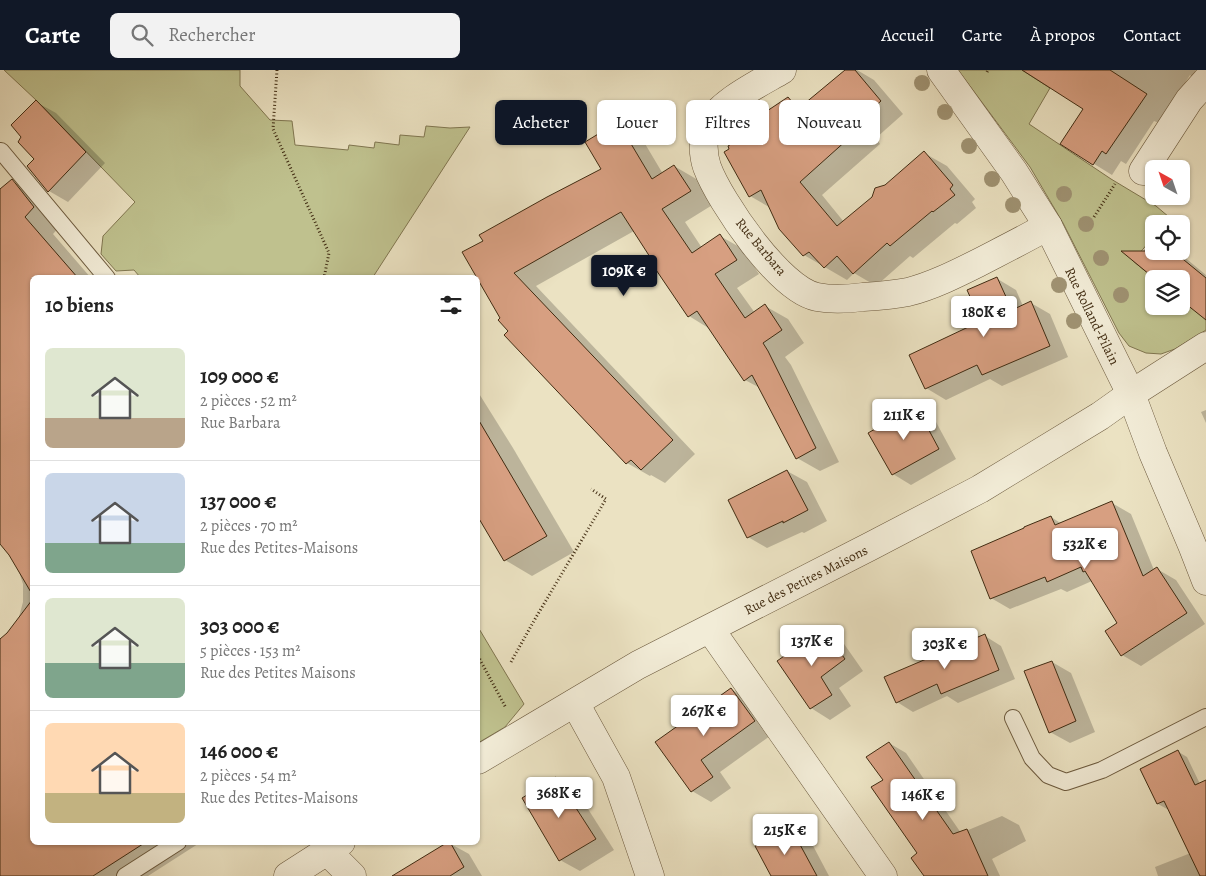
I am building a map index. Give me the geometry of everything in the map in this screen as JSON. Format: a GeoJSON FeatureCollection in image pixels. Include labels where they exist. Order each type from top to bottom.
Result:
{"type":"FeatureCollection","features":[{"type":"Feature","properties":{"kind":"street","name":"Rue Barbara"},"geometry":{"type":"LineString","coordinates":[[782,70],[725,105],[715,115],[707,127],[704,139],[704,154],[712,179],[740,225],[776,268],[790,282],[802,290],[815,297],[830,299],[883,296],[908,292],[928,286],[963,270],[1021,242],[1048,226]]}},
{"type":"Feature","properties":{"kind":"street","name":"Rue Rolland-Pilain"},"geometry":{"type":"LineString","coordinates":[[941,70],[1014,172],[1048,226],[1131,394],[1153,453],[1206,581]]}},
{"type":"Feature","properties":{"kind":"street"},"geometry":{"type":"LineString","coordinates":[[1143,171],[1189,100],[1206,81]]}},
{"type":"Feature","properties":{"kind":"street","name":"Rue des Petites Maisons"},"geometry":{"type":"LineString","coordinates":[[480,759],[638,666],[980,489],[1086,424],[1206,346]]}},
{"type":"Feature","properties":{"kind":"street"},"geometry":{"type":"LineString","coordinates":[[710,629],[883,876]]}},
{"type":"Feature","properties":{"kind":"street"},"geometry":{"type":"LineString","coordinates":[[575,703],[616,776],[650,876]]}},
{"type":"Feature","properties":{"kind":"street"},"geometry":{"type":"LineString","coordinates":[[288,876],[334,847],[352,876]]}},
{"type":"Feature","properties":{"kind":"lane"},"geometry":{"type":"LineString","coordinates":[[0,152],[104,275]]}},
{"type":"Feature","properties":{"kind":"lane"},"geometry":{"type":"LineString","coordinates":[[1013,718],[1032,758],[1048,775],[1066,782],[1102,770],[1206,717]]}},
{"type":"Feature","properties":{"kind":"lane"},"geometry":{"type":"LineString","coordinates":[[125,876],[173,845]]}},
{"type":"Feature","properties":{"kind":"path"},"geometry":{"type":"LineString","coordinates":[[277,70],[273,128],[329,253],[325,275]]}},
{"type":"Feature","properties":{"kind":"path"},"geometry":{"type":"LineString","coordinates":[[511,662],[606,499],[590,488]]}},
{"type":"Feature","properties":{"kind":"path"},"geometry":{"type":"LineString","coordinates":[[480,660],[520,735]]}},
{"type":"Feature","properties":{"kind":"green space"},"geometry":{"type":"Polygon","coordinates":[[[4,70],[240,70],[240,86],[270,120],[292,121],[295,145],[348,150],[349,145],[374,148],[375,142],[399,145],[400,135],[424,137],[426,126],[470,127],[374,275],[138,275],[134,270],[116,271],[101,254],[103,236],[135,202],[36,100],[4,70]]]}},
{"type":"Feature","properties":{"kind":"green space"},"geometry":{"type":"Polygon","coordinates":[[[958,70],[1022,70],[1050,88],[1029,124],[1145,199],[1145,205],[1154,205],[1167,215],[1145,215],[1145,247],[1133,261],[1145,271],[1145,315],[1190,315],[1190,302],[1206,305],[1206,330],[1175,349],[1161,354],[1146,353],[1129,346],[1119,333],[1063,223],[1030,167],[958,70]]]}},
{"type":"Feature","properties":{"kind":"green space"},"geometry":{"type":"Polygon","coordinates":[[[480,630],[524,704],[505,727],[480,742],[480,630]]]}},
{"type":"Feature","properties":{"kind":"building"},"geometry":{"type":"Polygon","coordinates":[[[845,70],[855,70],[881,101],[880,100],[809,100],[845,70]]]}},
{"type":"Feature","properties":{"kind":"building"},"geometry":{"type":"Polygon","coordinates":[[[1022,70],[1110,70],[1147,94],[1106,154],[1102,151],[1093,165],[1060,144],[1083,109],[1022,70]]]}},
{"type":"Feature","properties":{"kind":"building"},"geometry":{"type":"Polygon","coordinates":[[[36,100],[86,152],[48,192],[27,166],[34,159],[18,142],[21,137],[11,125],[36,100]]]}},
{"type":"Feature","properties":{"kind":"building"},"geometry":{"type":"Polygon","coordinates":[[[779,103],[779,145],[841,145],[800,182],[837,226],[872,197],[875,188],[885,185],[924,151],[953,185],[950,189],[955,195],[932,211],[890,246],[887,243],[853,274],[837,256],[824,268],[809,252],[803,256],[779,229],[761,190],[749,197],[724,152],[729,149],[730,145],[769,145],[769,110],[779,103]]]}},
{"type":"Feature","properties":{"kind":"building"},"geometry":{"type":"Polygon","coordinates":[[[597,135],[597,145],[632,145],[652,179],[674,165],[691,191],[662,209],[692,253],[720,234],[737,260],[715,274],[745,318],[765,304],[782,330],[763,343],[816,448],[796,459],[752,375],[744,381],[697,311],[688,317],[648,258],[650,257],[621,212],[514,273],[673,440],[641,470],[631,460],[626,464],[504,335],[508,331],[498,320],[500,318],[480,283],[480,275],[475,275],[462,252],[483,241],[479,235],[601,169],[587,145],[587,141],[597,135]]]}},
{"type":"Feature","properties":{"kind":"building"},"geometry":{"type":"Polygon","coordinates":[[[12,179],[34,207],[25,217],[75,275],[30,275],[30,591],[9,555],[0,544],[0,189],[12,179]]]}},
{"type":"Feature","properties":{"kind":"building"},"geometry":{"type":"Polygon","coordinates":[[[1121,251],[1145,251],[1145,260],[1184,260],[1206,278],[1206,320],[1190,307],[1190,270],[1145,271],[1121,251]]]}},
{"type":"Feature","properties":{"kind":"building"},"geometry":{"type":"Polygon","coordinates":[[[997,277],[1012,310],[1031,301],[1050,346],[982,375],[977,365],[925,389],[909,355],[981,321],[967,290],[997,277]]]}},
{"type":"Feature","properties":{"kind":"building"},"geometry":{"type":"Polygon","coordinates":[[[916,406],[939,449],[892,475],[868,433],[916,406]]]}},
{"type":"Feature","properties":{"kind":"building"},"geometry":{"type":"Polygon","coordinates":[[[480,422],[547,536],[504,561],[480,520],[480,422]]]}},
{"type":"Feature","properties":{"kind":"building"},"geometry":{"type":"Polygon","coordinates":[[[787,470],[808,510],[747,538],[728,500],[787,470]]]}},
{"type":"Feature","properties":{"kind":"building"},"geometry":{"type":"Polygon","coordinates":[[[1112,501],[1143,576],[1157,567],[1187,613],[1121,656],[1105,631],[1117,623],[1081,567],[1047,582],[1045,577],[990,599],[971,551],[1051,516],[1055,525],[1112,501]]]}},
{"type":"Feature","properties":{"kind":"building"},"geometry":{"type":"Polygon","coordinates":[[[30,603],[30,845],[141,845],[93,876],[0,876],[0,639],[7,633],[30,603]]]}},
{"type":"Feature","properties":{"kind":"building"},"geometry":{"type":"Polygon","coordinates":[[[823,629],[845,659],[821,677],[832,695],[810,709],[777,661],[823,629]]]}},
{"type":"Feature","properties":{"kind":"building"},"geometry":{"type":"Polygon","coordinates":[[[985,634],[999,670],[941,694],[937,684],[896,703],[884,677],[985,634]]]}},
{"type":"Feature","properties":{"kind":"building"},"geometry":{"type":"Polygon","coordinates":[[[1052,661],[1076,721],[1049,733],[1024,671],[1052,661]]]}},
{"type":"Feature","properties":{"kind":"building"},"geometry":{"type":"Polygon","coordinates":[[[731,688],[755,721],[701,760],[713,777],[691,792],[655,742],[731,688]]]}},
{"type":"Feature","properties":{"kind":"building"},"geometry":{"type":"Polygon","coordinates":[[[889,742],[953,834],[967,829],[988,876],[924,876],[911,858],[917,853],[871,787],[883,780],[866,757],[889,742]]]}},
{"type":"Feature","properties":{"kind":"building"},"geometry":{"type":"Polygon","coordinates":[[[1178,750],[1195,785],[1206,780],[1206,876],[1200,876],[1164,801],[1157,804],[1140,769],[1178,750]]]}},
{"type":"Feature","properties":{"kind":"building"},"geometry":{"type":"Polygon","coordinates":[[[556,777],[596,839],[559,861],[522,798],[556,777]]]}},
{"type":"Feature","properties":{"kind":"building"},"geometry":{"type":"Polygon","coordinates":[[[791,828],[817,876],[771,876],[755,846],[791,828]]]}},
{"type":"Feature","properties":{"kind":"building"},"geometry":{"type":"Polygon","coordinates":[[[443,845],[452,845],[464,867],[450,876],[392,876],[443,845]]]}}]}
